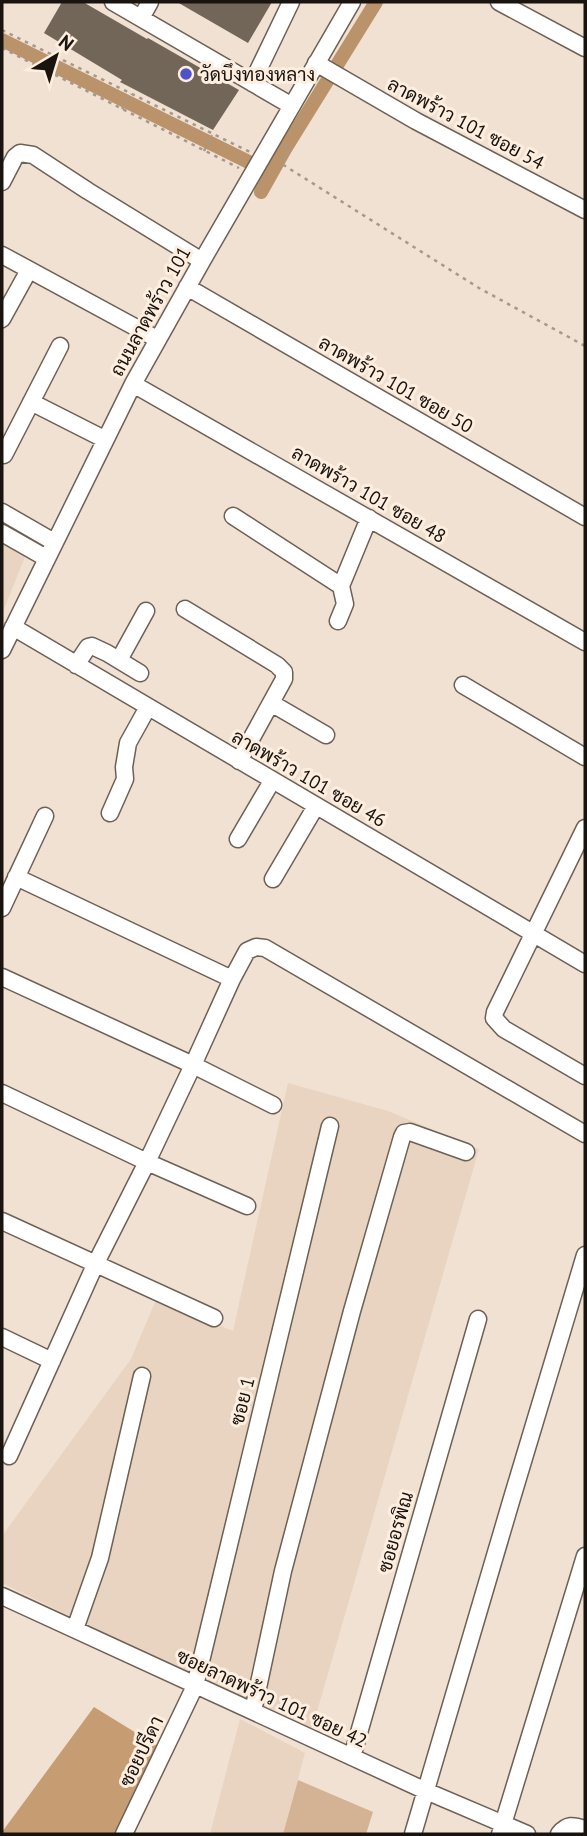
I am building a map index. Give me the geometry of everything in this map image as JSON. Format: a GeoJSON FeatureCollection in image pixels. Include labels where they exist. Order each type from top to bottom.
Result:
{"type":"FeatureCollection","features":[{"type":"Feature","properties":{"kind":"street"},"geometry":{"type":"LineString","coordinates":[[113,2],[292,106]]}},
{"type":"Feature","properties":{"kind":"street"},"geometry":{"type":"LineString","coordinates":[[141,18],[150,2]]}},
{"type":"Feature","properties":{"kind":"street"},"geometry":{"type":"LineString","coordinates":[[253,83],[291,2]]}},
{"type":"Feature","properties":{"kind":"street","name":"ถนนลาดพร้าว 101"},"geometry":{"type":"LineString","coordinates":[[2,650],[132,384],[261,158],[277,143],[292,106],[327,70],[352,2]]}},
{"type":"Feature","properties":{"kind":"street"},"geometry":{"type":"LineString","coordinates":[[499,2],[585,48]]}},
{"type":"Feature","properties":{"kind":"street","name":"ลาดพร้าว 101 ซอย 54"},"geometry":{"type":"LineString","coordinates":[[327,70],[585,211]]}},
{"type":"Feature","properties":{"kind":"street"},"geometry":{"type":"LineString","coordinates":[[2,181],[15,157],[20,153],[33,155],[202,261]]}},
{"type":"Feature","properties":{"kind":"street"},"geometry":{"type":"LineString","coordinates":[[2,255],[157,339]]}},
{"type":"Feature","properties":{"kind":"street"},"geometry":{"type":"LineString","coordinates":[[2,319],[29,270]]}},
{"type":"Feature","properties":{"kind":"street","name":"ลาดพร้าว 101 ซอย 50"},"geometry":{"type":"LineString","coordinates":[[187,287],[585,517]]}},
{"type":"Feature","properties":{"kind":"street"},"geometry":{"type":"LineString","coordinates":[[4,455],[60,346]]}},
{"type":"Feature","properties":{"kind":"street","name":"ลาดพร้าว 101 ซอย 48"},"geometry":{"type":"LineString","coordinates":[[132,384],[585,642]]}},
{"type":"Feature","properties":{"kind":"street"},"geometry":{"type":"LineString","coordinates":[[31,402],[104,439]]}},
{"type":"Feature","properties":{"kind":"street"},"geometry":{"type":"LineString","coordinates":[[2,512],[54,542]]}},
{"type":"Feature","properties":{"kind":"street"},"geometry":{"type":"LineString","coordinates":[[233,516],[341,586]]}},
{"type":"Feature","properties":{"kind":"street"},"geometry":{"type":"LineString","coordinates":[[338,621],[345,604],[341,586],[369,518]]}},
{"type":"Feature","properties":{"kind":"street"},"geometry":{"type":"LineString","coordinates":[[2,533],[46,558]]}},
{"type":"Feature","properties":{"kind":"street"},"geometry":{"type":"LineString","coordinates":[[185,609],[283,670],[284,679],[239,761]]}},
{"type":"Feature","properties":{"kind":"street"},"geometry":{"type":"LineString","coordinates":[[118,660],[146,611]]}},
{"type":"Feature","properties":{"kind":"street","name":"ลาดพร้าว 101 ซอย 46"},"geometry":{"type":"LineString","coordinates":[[13,627],[585,964]]}},
{"type":"Feature","properties":{"kind":"street"},"geometry":{"type":"LineString","coordinates":[[76,665],[92,646],[140,673]]}},
{"type":"Feature","properties":{"kind":"street"},"geometry":{"type":"LineString","coordinates":[[463,685],[585,757]]}},
{"type":"Feature","properties":{"kind":"street"},"geometry":{"type":"LineString","coordinates":[[271,703],[326,735]]}},
{"type":"Feature","properties":{"kind":"street"},"geometry":{"type":"LineString","coordinates":[[110,813],[125,779],[128,743],[148,707]]}},
{"type":"Feature","properties":{"kind":"street"},"geometry":{"type":"LineString","coordinates":[[238,839],[272,780]]}},
{"type":"Feature","properties":{"kind":"street"},"geometry":{"type":"LineString","coordinates":[[273,879],[316,806]]}},
{"type":"Feature","properties":{"kind":"street"},"geometry":{"type":"LineString","coordinates":[[2,908],[45,816]]}},
{"type":"Feature","properties":{"kind":"street"},"geometry":{"type":"LineString","coordinates":[[585,828],[579,855],[534,934],[495,1012],[495,1018],[504,1029],[585,1076]]}},
{"type":"Feature","properties":{"kind":"street"},"geometry":{"type":"LineString","coordinates":[[16,877],[232,979]]}},
{"type":"Feature","properties":{"kind":"street"},"geometry":{"type":"LineString","coordinates":[[9,1456],[95,1265],[247,951],[256,947],[265,948],[585,1134]]}},
{"type":"Feature","properties":{"kind":"street"},"geometry":{"type":"LineString","coordinates":[[2,977],[194,1065],[273,1105]]}},
{"type":"Feature","properties":{"kind":"street"},"geometry":{"type":"LineString","coordinates":[[2,1093],[247,1206]]}},
{"type":"Feature","properties":{"kind":"street","name":"ซอย 1"},"geometry":{"type":"LineString","coordinates":[[195,1686],[330,1126]]}},
{"type":"Feature","properties":{"kind":"street"},"geometry":{"type":"LineString","coordinates":[[253,1711],[283,1571],[352,1311],[402,1138],[404,1133],[411,1132],[466,1152]]}},
{"type":"Feature","properties":{"kind":"street"},"geometry":{"type":"LineString","coordinates":[[2,1221],[214,1318]]}},
{"type":"Feature","properties":{"kind":"street"},"geometry":{"type":"LineString","coordinates":[[413,1834],[585,1255]]}},
{"type":"Feature","properties":{"kind":"street","name":"ซอยอรพิณ"},"geometry":{"type":"LineString","coordinates":[[352,1757],[478,1319]]}},
{"type":"Feature","properties":{"kind":"street"},"geometry":{"type":"LineString","coordinates":[[2,1337],[52,1361]]}},
{"type":"Feature","properties":{"kind":"street"},"geometry":{"type":"LineString","coordinates":[[75,1629],[100,1558],[142,1376]]}},
{"type":"Feature","properties":{"kind":"street"},"geometry":{"type":"LineString","coordinates":[[502,1830],[585,1556]]}},
{"type":"Feature","properties":{"kind":"street","name":"ซอยลาดพร้าว 101 ซอย 42"},"geometry":{"type":"LineString","coordinates":[[2,1597],[426,1791],[502,1830],[527,1834]]}},
{"type":"Feature","properties":{"kind":"street","name":"ซอยปรีดา"},"geometry":{"type":"LineString","coordinates":[[124,1834],[195,1686]]}},
{"type":"Feature","properties":{"kind":"street"},"geometry":{"type":"LineString","coordinates":[[559,1834],[571,1825],[585,1829]]}},
{"type":"Feature","properties":{"kind":"path"},"geometry":{"type":"LineString","coordinates":[[2,30],[261,158]]}},
{"type":"Feature","properties":{"kind":"path"},"geometry":{"type":"LineString","coordinates":[[2,48],[204,150],[248,180]]}},
{"type":"Feature","properties":{"kind":"path"},"geometry":{"type":"LineString","coordinates":[[122,109],[130,94]]}},
{"type":"Feature","properties":{"kind":"path"},"geometry":{"type":"LineString","coordinates":[[204,150],[212,134]]}},
{"type":"Feature","properties":{"kind":"path"},"geometry":{"type":"LineString","coordinates":[[277,143],[289,149],[282,164],[479,288],[585,346]]}},
{"type":"Feature","properties":{"kind":"shaded area"},"geometry":{"type":"Polygon","coordinates":[[[2,504],[38,524],[2,614],[2,504]]]}},
{"type":"Feature","properties":{"kind":"shaded area"},"geometry":{"type":"Polygon","coordinates":[[[288,1083],[388,1111],[479,1149],[312,1729],[158,1659],[2,1583],[2,1536],[131,1359],[156,1300],[233,1331],[288,1083]]]}},
{"type":"Feature","properties":{"kind":"shaded area"},"geometry":{"type":"Polygon","coordinates":[[[94,1707],[159,1747],[115,1834],[2,1834],[2,1832],[94,1707]]]}},
{"type":"Feature","properties":{"kind":"shaded area"},"geometry":{"type":"Polygon","coordinates":[[[240,1719],[305,1753],[283,1834],[210,1834],[240,1719]]]}},
{"type":"Feature","properties":{"kind":"shaded area"},"geometry":{"type":"Polygon","coordinates":[[[298,1780],[373,1812],[366,1834],[283,1834],[298,1780]]]}},
{"type":"Feature","properties":{"kind":"building"},"geometry":{"type":"Polygon","coordinates":[[[62,2],[83,2],[239,90],[213,130],[120,82],[122,80],[44,33],[62,2]]]}},
{"type":"Feature","properties":{"kind":"building"},"geometry":{"type":"Polygon","coordinates":[[[177,2],[272,2],[248,43],[177,2]]]}},
{"type":"Feature","properties":{"kind":"waterway"},"geometry":{"type":"LineString","coordinates":[[261,192],[376,2]]}},
{"type":"Feature","properties":{"kind":"waterway"},"geometry":{"type":"LineString","coordinates":[[2,40],[271,173]]}},
{"type":"Feature","properties":{"kind":"place","name":"วัดบึงทองหลาง"},"geometry":{"type":"Point","coordinates":[186,74]}}]}
